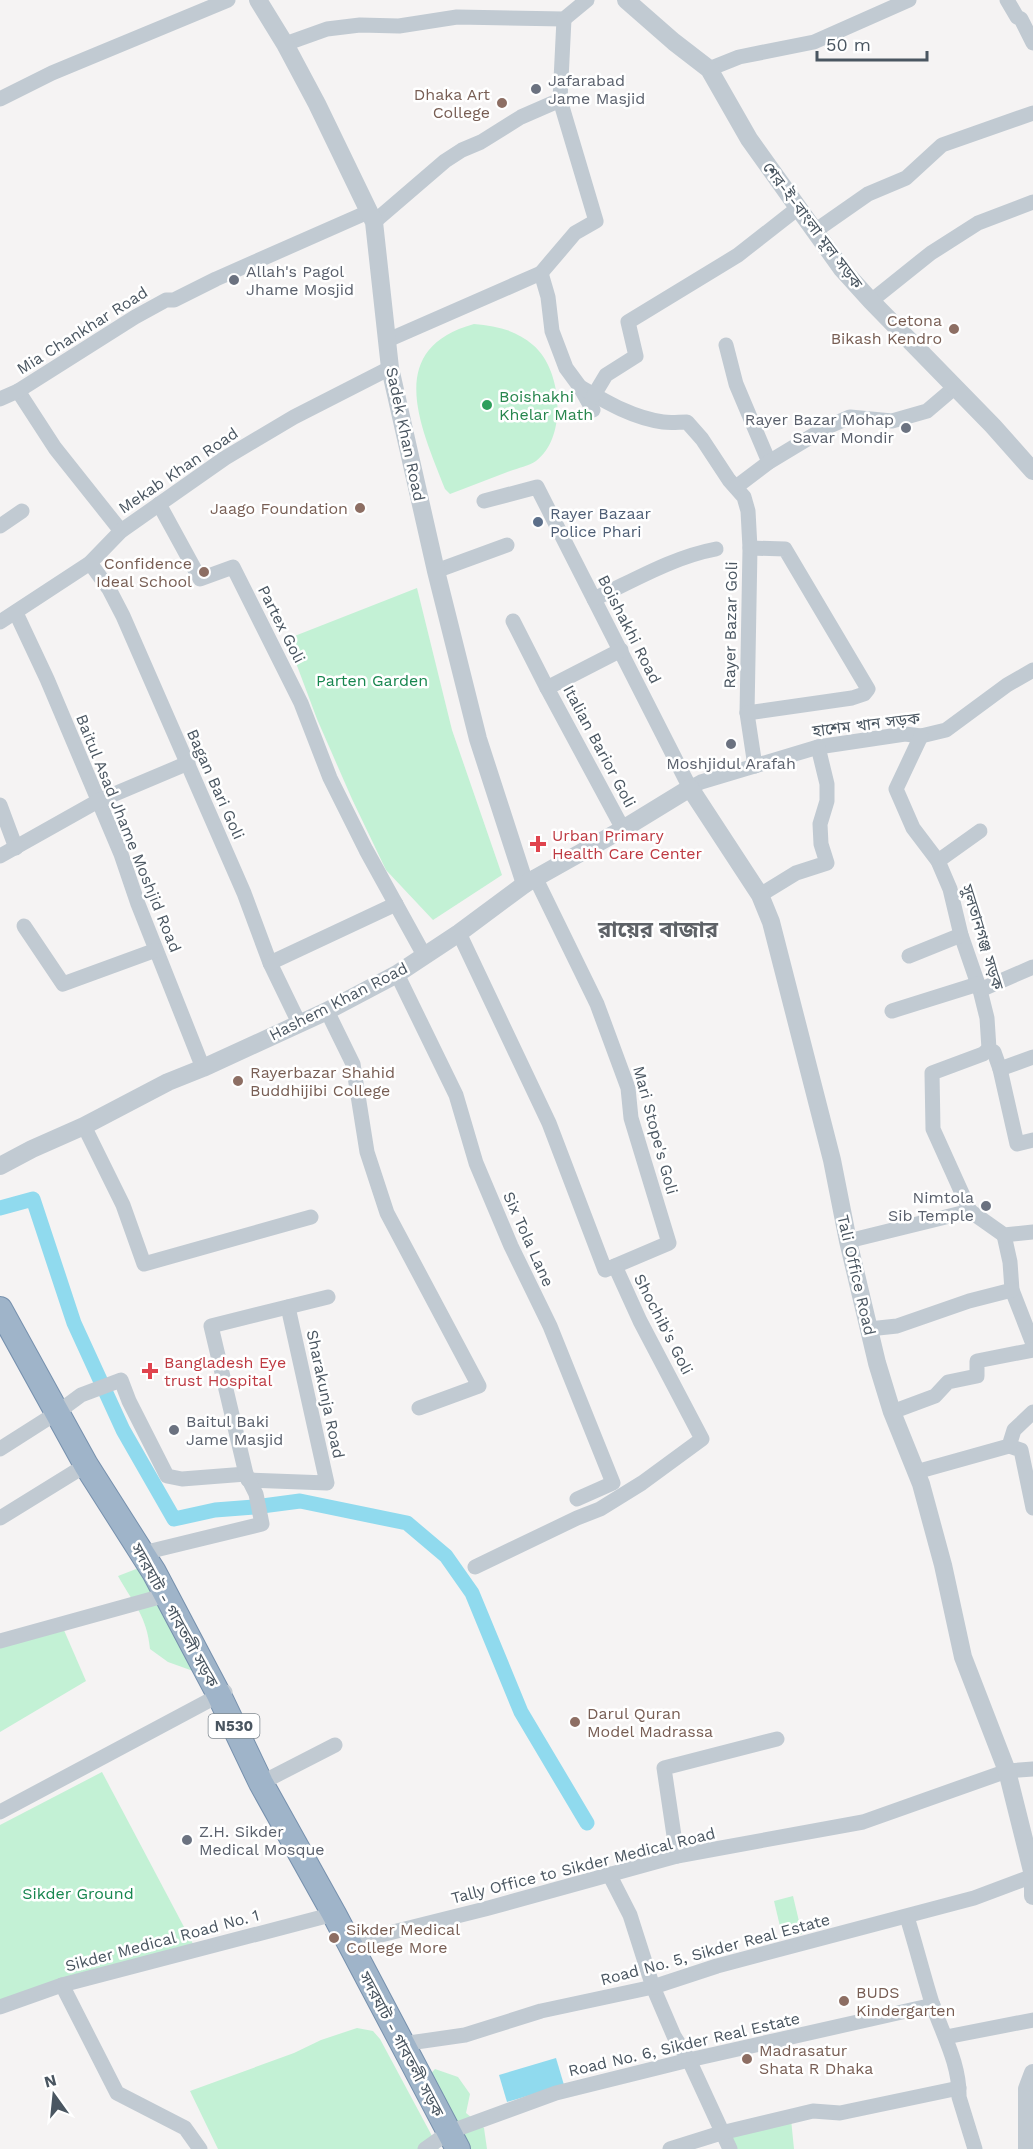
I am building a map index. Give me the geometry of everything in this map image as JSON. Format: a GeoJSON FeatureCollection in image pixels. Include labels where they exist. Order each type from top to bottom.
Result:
{"type":"FeatureCollection","features":[{"type":"Feature","properties":{"kind":"highway","name":"সদরঘাট - গাবতলী সড়ক"},"geometry":{"type":"LineString","coordinates":[[0,1309],[86,1465],[168,1594],[222,1694],[261,1783],[334,1914],[453,2140]]}},
{"type":"Feature","properties":{"kind":"street"},"geometry":{"type":"LineString","coordinates":[[0,99],[52,73],[228,0]]}},
{"type":"Feature","properties":{"kind":"street","name":"Sadek Khan Road"},"geometry":{"type":"LineString","coordinates":[[258,0],[317,104],[371,217],[390,368],[435,571],[478,739],[530,880]]}},
{"type":"Feature","properties":{"kind":"street"},"geometry":{"type":"LineString","coordinates":[[285,44],[327,29],[360,25],[399,26],[457,17],[564,19],[587,0]]}},
{"type":"Feature","properties":{"kind":"street","name":"শের-ই-বাংলা মূল সড়ক"},"geometry":{"type":"LineString","coordinates":[[626,0],[709,69],[749,139],[842,269],[993,426],[1033,471]]}},
{"type":"Feature","properties":{"kind":"street"},"geometry":{"type":"LineString","coordinates":[[709,69],[739,57],[814,42],[909,0]]}},
{"type":"Feature","properties":{"kind":"street"},"geometry":{"type":"LineString","coordinates":[[1007,0],[1017,17],[1021,19],[1033,43]]}},
{"type":"Feature","properties":{"kind":"street"},"geometry":{"type":"LineString","coordinates":[[388,340],[542,273],[575,233],[596,221],[560,100],[564,19]]}},
{"type":"Feature","properties":{"kind":"street","name":"Mia Chankhar Road"},"geometry":{"type":"LineString","coordinates":[[0,399],[18,391],[166,300],[174,300],[216,279],[371,217],[453,155],[481,142],[521,117],[560,100]]}},
{"type":"Feature","properties":{"kind":"street"},"geometry":{"type":"LineString","coordinates":[[815,231],[868,194],[906,178],[942,145],[1033,113]]}},
{"type":"Feature","properties":{"kind":"street"},"geometry":{"type":"LineString","coordinates":[[871,301],[931,253],[978,224],[1033,202]]}},
{"type":"Feature","properties":{"kind":"street"},"geometry":{"type":"LineString","coordinates":[[542,273],[548,297],[552,331],[566,368],[593,403],[606,375],[636,356],[628,322],[738,255],[798,207]]}},
{"type":"Feature","properties":{"kind":"street"},"geometry":{"type":"LineString","coordinates":[[726,345],[736,384],[769,462]]}},
{"type":"Feature","properties":{"kind":"street","name":"Mekab Khan Road"},"geometry":{"type":"LineString","coordinates":[[0,622],[90,563],[121,531],[225,458],[260,436],[390,368]]}},
{"type":"Feature","properties":{"kind":"street"},"geometry":{"type":"LineString","coordinates":[[736,486],[769,462],[827,427],[850,417],[892,421],[927,411],[954,388]]}},
{"type":"Feature","properties":{"kind":"street"},"geometry":{"type":"LineString","coordinates":[[18,391],[55,448],[121,531]]}},
{"type":"Feature","properties":{"kind":"street","name":"Rayer Bazar Goli"},"geometry":{"type":"LineString","coordinates":[[593,403],[606,403],[662,422],[687,422],[744,497],[748,511],[750,548],[747,713],[755,766]]}},
{"type":"Feature","properties":{"kind":"street","name":"Boishakhi Road"},"geometry":{"type":"LineString","coordinates":[[484,501],[537,487],[690,788]]}},
{"type":"Feature","properties":{"kind":"street","name":"Partex Goli"},"geometry":{"type":"LineString","coordinates":[[159,504],[200,579],[233,567],[301,704],[330,778],[424,955]]}},
{"type":"Feature","properties":{"kind":"street"},"geometry":{"type":"LineString","coordinates":[[0,526],[22,511]]}},
{"type":"Feature","properties":{"kind":"street"},"geometry":{"type":"LineString","coordinates":[[435,571],[507,544]]}},
{"type":"Feature","properties":{"kind":"street"},"geometry":{"type":"LineString","coordinates":[[747,713],[852,698],[864,694],[868,688],[785,549],[750,548]]}},
{"type":"Feature","properties":{"kind":"street"},"geometry":{"type":"LineString","coordinates":[[594,600],[699,552],[716,549]]}},
{"type":"Feature","properties":{"kind":"street","name":"Bagan Bari Goli"},"geometry":{"type":"LineString","coordinates":[[90,563],[109,589],[123,616],[244,893],[270,963],[299,1023]]}},
{"type":"Feature","properties":{"kind":"street","name":"Baitul Asad Jhame Moshjid Road"},"geometry":{"type":"LineString","coordinates":[[16,613],[47,679],[121,854],[203,1068]]}},
{"type":"Feature","properties":{"kind":"street"},"geometry":{"type":"LineString","coordinates":[[513,621],[547,688]]}},
{"type":"Feature","properties":{"kind":"street","name":"Italian Barior Goli"},"geometry":{"type":"LineString","coordinates":[[621,650],[547,688],[623,829]]}},
{"type":"Feature","properties":{"kind":"street","name":"হাশেম খান সড়ক"},"geometry":{"type":"LineString","coordinates":[[690,788],[701,782],[818,747],[905,734],[921,736],[946,730],[1006,685],[1033,670]]}},
{"type":"Feature","properties":{"kind":"street","name":"সুলতানগঞ্জ সড়ক"},"geometry":{"type":"LineString","coordinates":[[921,736],[896,789],[913,828],[938,861],[950,889],[961,935],[979,987],[987,1018],[989,1049],[994,1052],[1000,1069],[1017,1144],[1033,1140]]}},
{"type":"Feature","properties":{"kind":"street"},"geometry":{"type":"LineString","coordinates":[[760,895],[796,873],[827,863],[821,844],[820,824],[827,801],[827,784],[818,747]]}},
{"type":"Feature","properties":{"kind":"street"},"geometry":{"type":"LineString","coordinates":[[0,856],[98,801],[188,763]]}},
{"type":"Feature","properties":{"kind":"street","name":"Hashem Khan Road"},"geometry":{"type":"LineString","coordinates":[[0,1166],[168,1082],[327,1011],[397,974],[459,933],[530,880],[623,829],[690,788]]}},
{"type":"Feature","properties":{"kind":"street","name":"Tali Office Road"},"geometry":{"type":"LineString","coordinates":[[690,788],[760,895],[771,922],[832,1160],[869,1329],[892,1412],[921,1484],[943,1565],[963,1657],[1007,1771],[1033,1876],[1033,1896]]}},
{"type":"Feature","properties":{"kind":"street"},"geometry":{"type":"LineString","coordinates":[[0,805],[16,848]]}},
{"type":"Feature","properties":{"kind":"street"},"geometry":{"type":"LineString","coordinates":[[938,861],[980,831]]}},
{"type":"Feature","properties":{"kind":"street","name":"Mari Stope's Goli"},"geometry":{"type":"LineString","coordinates":[[530,880],[597,1004],[628,1088],[631,1118],[669,1243],[615,1266]]}},
{"type":"Feature","properties":{"kind":"street"},"geometry":{"type":"LineString","coordinates":[[270,963],[396,904]]}},
{"type":"Feature","properties":{"kind":"street"},"geometry":{"type":"LineString","coordinates":[[24,927],[63,984],[156,950]]}},
{"type":"Feature","properties":{"kind":"street","name":"Shochib's Goli"},"geometry":{"type":"LineString","coordinates":[[459,933],[549,1123],[605,1270],[615,1266],[640,1321],[702,1439],[642,1483],[600,1509],[475,1567]]}},
{"type":"Feature","properties":{"kind":"street"},"geometry":{"type":"LineString","coordinates":[[909,956],[961,935]]}},
{"type":"Feature","properties":{"kind":"street"},"geometry":{"type":"LineString","coordinates":[[892,1011],[979,987],[1033,967]]}},
{"type":"Feature","properties":{"kind":"street","name":"Six Tola Lane"},"geometry":{"type":"LineString","coordinates":[[397,974],[456,1095],[476,1163],[511,1246],[550,1326],[613,1483],[577,1499]]}},
{"type":"Feature","properties":{"kind":"street"},"geometry":{"type":"LineString","coordinates":[[327,1011],[352,1064],[367,1152],[387,1212],[479,1386],[419,1408]]}},
{"type":"Feature","properties":{"kind":"street"},"geometry":{"type":"LineString","coordinates":[[989,1049],[983,1054],[932,1073],[933,1129],[970,1211],[1004,1235],[1033,1232]]}},
{"type":"Feature","properties":{"kind":"street"},"geometry":{"type":"LineString","coordinates":[[1000,1069],[1033,1057]]}},
{"type":"Feature","properties":{"kind":"street"},"geometry":{"type":"LineString","coordinates":[[84,1126],[123,1205],[144,1264],[311,1217]]}},
{"type":"Feature","properties":{"kind":"street"},"geometry":{"type":"LineString","coordinates":[[848,1241],[970,1211]]}},
{"type":"Feature","properties":{"kind":"street"},"geometry":{"type":"LineString","coordinates":[[1004,1235],[1010,1263],[1012,1290],[1033,1344]]}},
{"type":"Feature","properties":{"kind":"street"},"geometry":{"type":"LineString","coordinates":[[869,1329],[897,1326],[969,1301],[1012,1290]]}},
{"type":"Feature","properties":{"kind":"street"},"geometry":{"type":"LineString","coordinates":[[143,1552],[262,1524],[256,1494],[247,1477],[211,1326],[328,1297]]}},
{"type":"Feature","properties":{"kind":"street","name":"Sharakunja Road"},"geometry":{"type":"LineString","coordinates":[[247,1477],[327,1483],[288,1306]]}},
{"type":"Feature","properties":{"kind":"street"},"geometry":{"type":"LineString","coordinates":[[892,1412],[935,1396],[948,1382],[977,1376],[977,1361],[1033,1350]]}},
{"type":"Feature","properties":{"kind":"street"},"geometry":{"type":"LineString","coordinates":[[0,1449],[81,1395],[121,1380],[129,1401],[167,1476],[182,1479],[247,1477]]}},
{"type":"Feature","properties":{"kind":"street"},"geometry":{"type":"LineString","coordinates":[[1009,1446],[1014,1430],[1033,1412]]}},
{"type":"Feature","properties":{"kind":"street"},"geometry":{"type":"LineString","coordinates":[[916,1472],[1009,1446],[1021,1450],[1033,1508]]}},
{"type":"Feature","properties":{"kind":"street"},"geometry":{"type":"LineString","coordinates":[[0,1518],[86,1465]]}},
{"type":"Feature","properties":{"kind":"street"},"geometry":{"type":"LineString","coordinates":[[0,1641],[168,1594]]}},
{"type":"Feature","properties":{"kind":"street"},"geometry":{"type":"LineString","coordinates":[[0,1812],[222,1694]]}},
{"type":"Feature","properties":{"kind":"street"},"geometry":{"type":"LineString","coordinates":[[677,1856],[664,1768],[777,1739]]}},
{"type":"Feature","properties":{"kind":"street"},"geometry":{"type":"LineString","coordinates":[[261,1783],[335,1745]]}},
{"type":"Feature","properties":{"kind":"street","name":"Tally Office to Sikder Medical Road"},"geometry":{"type":"LineString","coordinates":[[349,1943],[677,1856],[863,1822],[1007,1771],[1033,1768]]}},
{"type":"Feature","properties":{"kind":"street"},"geometry":{"type":"LineString","coordinates":[[609,1874],[630,1915],[653,1987],[674,2036],[689,2060],[730,2149]]}},
{"type":"Feature","properties":{"kind":"street","name":"Road No. 5, Sikder Real Estate"},"geometry":{"type":"LineString","coordinates":[[402,2044],[465,2035],[541,2011],[653,1987],[717,1966],[974,1898],[1033,1876]]}},
{"type":"Feature","properties":{"kind":"street","name":"Sikder Medical Road No. 1"},"geometry":{"type":"LineString","coordinates":[[0,2007],[62,1985],[334,1914]]}},
{"type":"Feature","properties":{"kind":"street"},"geometry":{"type":"LineString","coordinates":[[908,1917],[933,2005],[946,2037],[959,2088],[959,2097],[975,2149]]}},
{"type":"Feature","properties":{"kind":"street"},"geometry":{"type":"LineString","coordinates":[[62,1985],[117,2093],[185,2128],[200,2149]]}},
{"type":"Feature","properties":{"kind":"street","name":"Road No. 6, Sikder Real Estate"},"geometry":{"type":"LineString","coordinates":[[425,2149],[453,2140],[556,2093],[689,2060],[933,2005]]}},
{"type":"Feature","properties":{"kind":"street"},"geometry":{"type":"LineString","coordinates":[[946,2037],[1033,2020]]}},
{"type":"Feature","properties":{"kind":"street"},"geometry":{"type":"LineString","coordinates":[[1026,2149],[1027,2089],[1033,2073]]}},
{"type":"Feature","properties":{"kind":"street"},"geometry":{"type":"LineString","coordinates":[[670,2149],[722,2133],[813,2111],[840,2113],[959,2088]]}},
{"type":"Feature","properties":{"kind":"green space","name":"Boishakhi Khelar Math"},"geometry":{"type":"Polygon","coordinates":[[[474,324],[513,332],[527,340],[543,356],[555,386],[557,420],[546,450],[536,461],[450,494],[445,489],[420,416],[416,393],[419,371],[428,352],[446,336],[474,324]]]}},
{"type":"Feature","properties":{"kind":"green space","name":"Parten Garden"},"geometry":{"type":"Polygon","coordinates":[[[417,588],[452,730],[502,875],[433,920],[386,870],[317,719],[287,639],[417,588]]]}},
{"type":"Feature","properties":{"kind":"green space"},"geometry":{"type":"Polygon","coordinates":[[[144,1566],[207,1676],[168,1662],[150,1649],[143,1619],[118,1576],[144,1566]]]}},
{"type":"Feature","properties":{"kind":"green space"},"geometry":{"type":"Polygon","coordinates":[[[60,1621],[86,1681],[0,1732],[0,1648],[60,1621]]]}},
{"type":"Feature","properties":{"kind":"green space","name":"Sikder Ground"},"geometry":{"type":"Polygon","coordinates":[[[102,1772],[193,1944],[0,2005],[0,1825],[102,1772]]]}},
{"type":"Feature","properties":{"kind":"green space"},"geometry":{"type":"Polygon","coordinates":[[[793,1896],[802,1934],[783,1939],[774,1901],[793,1896]]]}},
{"type":"Feature","properties":{"kind":"green space"},"geometry":{"type":"Polygon","coordinates":[[[357,2028],[373,2031],[380,2039],[439,2149],[218,2149],[190,2091],[357,2028]]]}},
{"type":"Feature","properties":{"kind":"green space"},"geometry":{"type":"Polygon","coordinates":[[[435,2069],[458,2077],[470,2094],[466,2113],[484,2128],[487,2149],[460,2149],[424,2081],[435,2069]]]}},
{"type":"Feature","properties":{"kind":"green space"},"geometry":{"type":"Polygon","coordinates":[[[791,2119],[794,2149],[735,2149],[728,2134],[791,2119]]]}},
{"type":"Feature","properties":{"kind":"water"},"geometry":{"type":"Polygon","coordinates":[[[556,2058],[564,2085],[507,2102],[499,2075],[556,2058]]]}},
{"type":"Feature","properties":{"kind":"waterway"},"geometry":{"type":"LineString","coordinates":[[0,1208],[33,1199],[74,1323],[123,1430],[174,1519],[215,1510],[300,1501],[407,1523],[446,1556],[472,1593],[521,1712],[587,1823]]}},
{"type":"Feature","properties":{"kind":"place","name":"Jafarabad Jame Masjid"},"geometry":{"type":"Point","coordinates":[536,89]}},
{"type":"Feature","properties":{"kind":"place","name":"Dhaka Art College"},"geometry":{"type":"Point","coordinates":[502,103]}},
{"type":"Feature","properties":{"kind":"place","name":"Allah's Pagol Jhame Mosjid"},"geometry":{"type":"Point","coordinates":[234,280]}},
{"type":"Feature","properties":{"kind":"place","name":"Cetona Bikash Kendro"},"geometry":{"type":"Point","coordinates":[954,329]}},
{"type":"Feature","properties":{"kind":"place","name":"Boishakhi Khelar Math"},"geometry":{"type":"Point","coordinates":[487,405]}},
{"type":"Feature","properties":{"kind":"place","name":"Rayer Bazar Mohap Savar Mondir"},"geometry":{"type":"Point","coordinates":[906,428]}},
{"type":"Feature","properties":{"kind":"place","name":"Jaago Foundation"},"geometry":{"type":"Point","coordinates":[360,508]}},
{"type":"Feature","properties":{"kind":"place","name":"Rayer Bazaar Police Phari"},"geometry":{"type":"Point","coordinates":[538,522]}},
{"type":"Feature","properties":{"kind":"place","name":"Confidence Ideal School"},"geometry":{"type":"Point","coordinates":[204,572]}},
{"type":"Feature","properties":{"kind":"place","name":"Moshjidul Arafah"},"geometry":{"type":"Point","coordinates":[731,744]}},
{"type":"Feature","properties":{"kind":"place","name":"Urban Primary Health Care Center"},"geometry":{"type":"Point","coordinates":[538,844]}},
{"type":"Feature","properties":{"kind":"place","name":"Rayerbazar Shahid Buddhijibi College"},"geometry":{"type":"Point","coordinates":[238,1081]}},
{"type":"Feature","properties":{"kind":"place","name":"Nimtola Sib Temple"},"geometry":{"type":"Point","coordinates":[986,1206]}},
{"type":"Feature","properties":{"kind":"place","name":"Bangladesh Eye trust Hospital"},"geometry":{"type":"Point","coordinates":[150,1371]}},
{"type":"Feature","properties":{"kind":"place","name":"Baitul Baki Jame Masjid"},"geometry":{"type":"Point","coordinates":[174,1430]}},
{"type":"Feature","properties":{"kind":"place","name":"Darul Quran Model Madrassa"},"geometry":{"type":"Point","coordinates":[575,1722]}},
{"type":"Feature","properties":{"kind":"place","name":"Z.H. Sikder Medical Mosque"},"geometry":{"type":"Point","coordinates":[187,1840]}},
{"type":"Feature","properties":{"kind":"place","name":"Sikder Medical College More"},"geometry":{"type":"Point","coordinates":[334,1938]}},
{"type":"Feature","properties":{"kind":"place","name":"BUDS Kindergarten"},"geometry":{"type":"Point","coordinates":[844,2001]}},
{"type":"Feature","properties":{"kind":"place","name":"Madrasatur Shata R Dhaka"},"geometry":{"type":"Point","coordinates":[747,2059]}},
{"type":"Feature","properties":{"kind":"district","name":"রায়ের বাজার"},"geometry":{"type":"Point","coordinates":[658,929]}}]}
